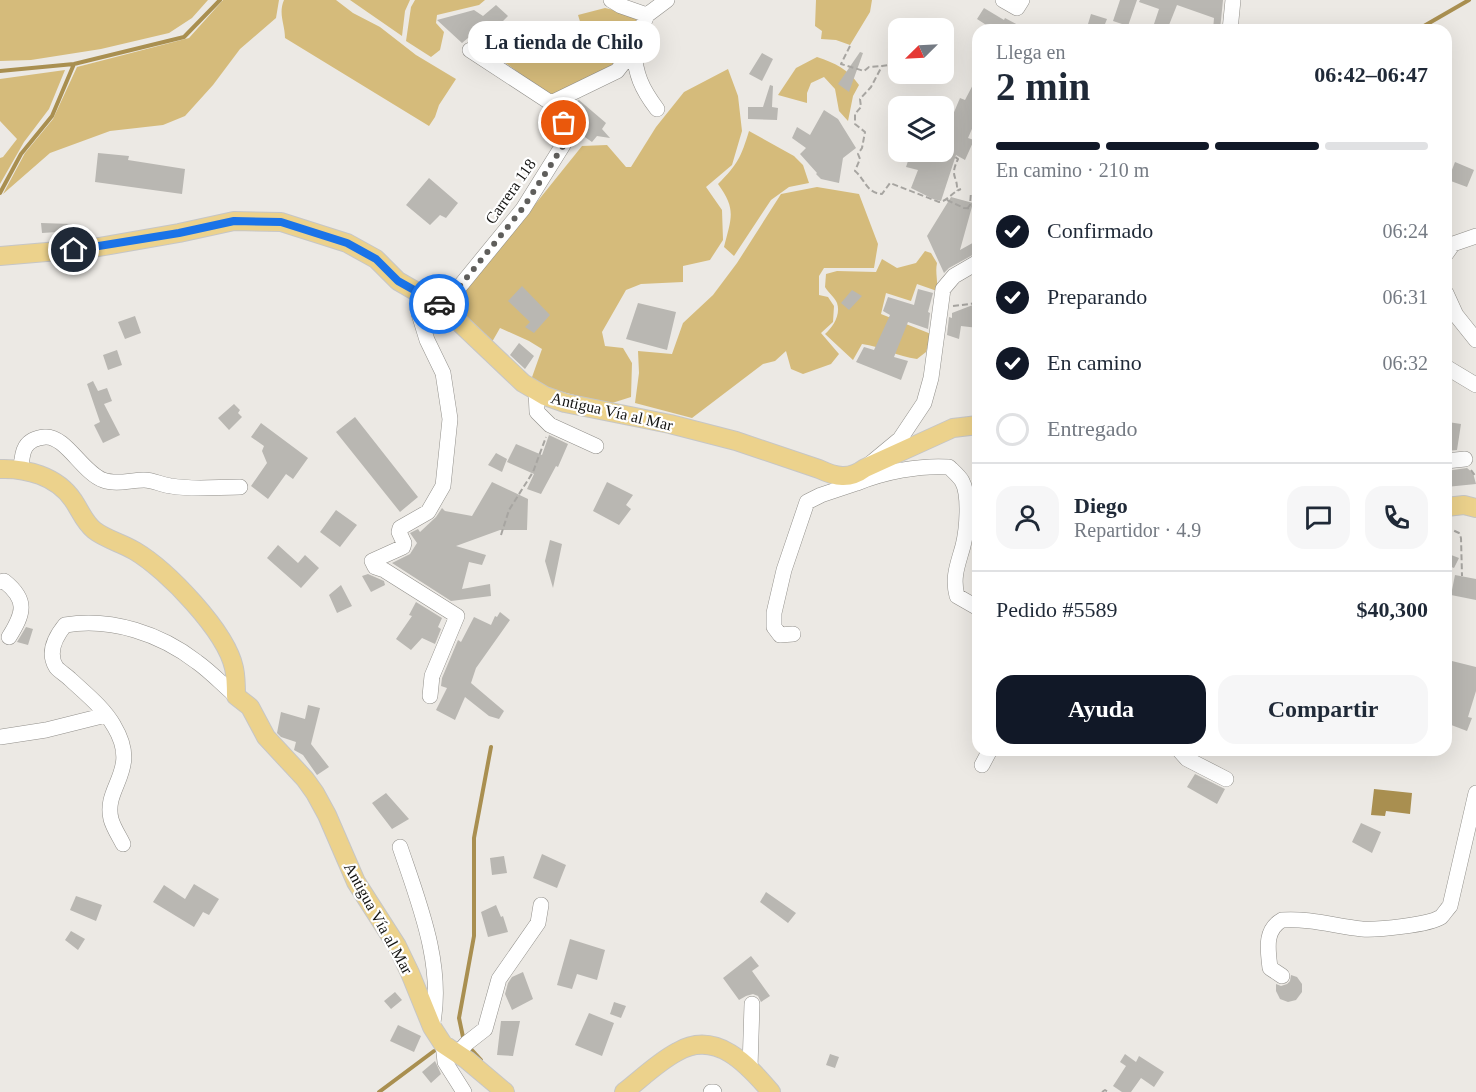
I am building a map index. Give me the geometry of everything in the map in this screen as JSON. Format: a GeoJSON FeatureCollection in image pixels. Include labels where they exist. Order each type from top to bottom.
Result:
{"type":"FeatureCollection","features":[{"type":"Feature","properties":{"kind":"main road","name":"Antigua Vía al Mar"},"geometry":{"type":"LineString","coordinates":[[0,256],[93,248],[234,221],[281,222],[347,243],[376,259],[398,281],[443,307],[523,383],[565,403],[670,424],[735,441],[842,477],[861,475],[953,428],[972,426]]}},
{"type":"Feature","properties":{"kind":"main road"},"geometry":{"type":"LineString","coordinates":[[6,471],[32,472],[62,488],[72,498],[88,526],[97,533],[135,551],[183,591],[207,620],[227,651],[234,668],[236,696]]}},
{"type":"Feature","properties":{"kind":"main road"},"geometry":{"type":"LineString","coordinates":[[1452,506],[1464,505],[1476,508]]}},
{"type":"Feature","properties":{"kind":"main road","name":"Antigua Vía al Mar"},"geometry":{"type":"LineString","coordinates":[[236,696],[250,708],[266,737],[315,793],[357,882],[397,946],[432,1027],[450,1049],[467,1060],[505,1092]]}},
{"type":"Feature","properties":{"kind":"main road"},"geometry":{"type":"LineString","coordinates":[[624,1092],[678,1051],[688,1047],[711,1046],[724,1049],[736,1056],[771,1092]]}},
{"type":"Feature","properties":{"kind":"street"},"geometry":{"type":"LineString","coordinates":[[611,0],[647,15]]}},
{"type":"Feature","properties":{"kind":"street"},"geometry":{"type":"LineString","coordinates":[[470,50],[551,103],[617,71],[633,48],[647,15],[668,0]]}},
{"type":"Feature","properties":{"kind":"street"},"geometry":{"type":"LineString","coordinates":[[1003,0],[1017,8],[1022,0]]}},
{"type":"Feature","properties":{"kind":"street"},"geometry":{"type":"LineString","coordinates":[[1231,24],[1233,0]]}},
{"type":"Feature","properties":{"kind":"street"},"geometry":{"type":"LineString","coordinates":[[633,48],[636,72],[642,88],[657,110]]}},
{"type":"Feature","properties":{"kind":"street","name":"Carrera 118"},"geometry":{"type":"LineString","coordinates":[[443,307],[523,208],[563,146],[567,135],[564,123],[551,103]]}},
{"type":"Feature","properties":{"kind":"street"},"geometry":{"type":"LineString","coordinates":[[1452,245],[1476,236]]}},
{"type":"Feature","properties":{"kind":"street"},"geometry":{"type":"LineString","coordinates":[[793,634],[780,634],[774,627],[774,613],[784,570],[807,502],[861,475],[900,439],[924,403],[931,378],[943,289],[954,276],[972,266]]}},
{"type":"Feature","properties":{"kind":"street"},"geometry":{"type":"LineString","coordinates":[[419,294],[419,314],[427,340],[443,373],[450,419],[443,486],[428,512],[400,528],[403,547],[372,561],[375,567],[384,570],[457,616],[432,676],[430,696]]}},
{"type":"Feature","properties":{"kind":"street"},"geometry":{"type":"LineString","coordinates":[[1452,306],[1456,315],[1476,340]]}},
{"type":"Feature","properties":{"kind":"street"},"geometry":{"type":"LineString","coordinates":[[1452,370],[1476,384]]}},
{"type":"Feature","properties":{"kind":"street"},"geometry":{"type":"LineString","coordinates":[[536,391],[537,412],[550,425],[596,446]]}},
{"type":"Feature","properties":{"kind":"street"},"geometry":{"type":"LineString","coordinates":[[6,471],[32,440],[47,436],[58,440],[88,470],[103,480],[152,481],[171,486],[240,487]]}},
{"type":"Feature","properties":{"kind":"street"},"geometry":{"type":"LineString","coordinates":[[1452,462],[1467,464]]}},
{"type":"Feature","properties":{"kind":"street"},"geometry":{"type":"LineString","coordinates":[[861,475],[871,477],[932,466],[949,467],[962,480],[967,505],[963,544],[954,584],[957,596],[972,605]]}},
{"type":"Feature","properties":{"kind":"street"},"geometry":{"type":"LineString","coordinates":[[0,582],[4,581],[15,590],[21,604],[20,619],[9,637]]}},
{"type":"Feature","properties":{"kind":"street"},"geometry":{"type":"LineString","coordinates":[[123,844],[111,819],[111,802],[125,762],[123,746],[114,725],[98,705],[56,666],[53,648],[56,636],[65,625],[85,621],[120,626],[150,635],[174,646],[198,662],[236,696]]}},
{"type":"Feature","properties":{"kind":"street"},"geometry":{"type":"LineString","coordinates":[[0,737],[46,730],[106,715]]}},
{"type":"Feature","properties":{"kind":"street"},"geometry":{"type":"LineString","coordinates":[[982,765],[987,756]]}},
{"type":"Feature","properties":{"kind":"street"},"geometry":{"type":"LineString","coordinates":[[1184,756],[1226,779]]}},
{"type":"Feature","properties":{"kind":"street"},"geometry":{"type":"LineString","coordinates":[[1282,976],[1270,968],[1268,945],[1271,931],[1282,920],[1335,924],[1364,929],[1430,922],[1441,916],[1450,906],[1476,793]]}},
{"type":"Feature","properties":{"kind":"street"},"geometry":{"type":"LineString","coordinates":[[400,847],[425,922],[435,980],[435,1012],[432,1027]]}},
{"type":"Feature","properties":{"kind":"street"},"geometry":{"type":"LineString","coordinates":[[464,1092],[445,1062],[450,1049],[467,1043],[486,1029],[499,980],[538,923],[541,906]]}},
{"type":"Feature","properties":{"kind":"street"},"geometry":{"type":"LineString","coordinates":[[750,1068],[752,1004]]}},
{"type":"Feature","properties":{"kind":"path"},"geometry":{"type":"LineString","coordinates":[[850,46],[841,64],[864,72],[869,67],[888,65]]}},
{"type":"Feature","properties":{"kind":"path"},"geometry":{"type":"LineString","coordinates":[[882,66],[871,87],[860,99],[861,107],[855,114],[855,124],[865,132],[862,148],[858,154],[860,159],[855,171],[868,189],[877,194],[882,194],[890,183],[939,202],[946,200],[948,196],[961,189]]}},
{"type":"Feature","properties":{"kind":"path"},"geometry":{"type":"LineString","coordinates":[[954,156],[958,159],[953,172],[957,191]]}},
{"type":"Feature","properties":{"kind":"path"},"geometry":{"type":"LineString","coordinates":[[967,209],[970,205],[970,192]]}},
{"type":"Feature","properties":{"kind":"path"},"geometry":{"type":"LineString","coordinates":[[946,200],[972,209]]}},
{"type":"Feature","properties":{"kind":"path"},"geometry":{"type":"LineString","coordinates":[[942,307],[972,304]]}},
{"type":"Feature","properties":{"kind":"path"},"geometry":{"type":"LineString","coordinates":[[501,535],[512,505],[533,472],[550,425]]}},
{"type":"Feature","properties":{"kind":"path"},"geometry":{"type":"LineString","coordinates":[[1467,464],[1476,477]]}},
{"type":"Feature","properties":{"kind":"path"},"geometry":{"type":"LineString","coordinates":[[1452,530],[1459,533],[1461,538],[1462,576]]}},
{"type":"Feature","properties":{"kind":"path"},"geometry":{"type":"LineString","coordinates":[[1102,1092],[1105,1090],[1108,1092]]}},
{"type":"Feature","properties":{"kind":"shaded area"},"geometry":{"type":"Polygon","coordinates":[[[0,0],[208,0],[192,18],[169,33],[101,49],[31,60],[0,61],[0,0]]]}},
{"type":"Feature","properties":{"kind":"shaded area"},"geometry":{"type":"Polygon","coordinates":[[[223,0],[279,0],[276,18],[240,49],[213,85],[185,116],[163,125],[110,131],[50,153],[3,194],[25,153],[53,119],[77,67],[189,38],[223,0]]]}},
{"type":"Feature","properties":{"kind":"shaded area"},"geometry":{"type":"Polygon","coordinates":[[[284,0],[336,0],[353,13],[380,27],[416,55],[456,79],[429,126],[285,38],[282,14],[284,0]]]}},
{"type":"Feature","properties":{"kind":"shaded area"},"geometry":{"type":"Polygon","coordinates":[[[350,0],[410,0],[405,11],[402,36],[350,0]]]}},
{"type":"Feature","properties":{"kind":"shaded area"},"geometry":{"type":"Polygon","coordinates":[[[415,0],[485,0],[479,5],[437,15],[436,23],[444,32],[440,50],[431,57],[406,41],[411,7],[415,0]]]}},
{"type":"Feature","properties":{"kind":"shaded area"},"geometry":{"type":"Polygon","coordinates":[[[816,0],[872,0],[870,12],[850,45],[836,40],[821,39],[822,31],[815,26],[816,0]]]}},
{"type":"Feature","properties":{"kind":"shaded area"},"geometry":{"type":"Polygon","coordinates":[[[605,8],[632,14],[640,19],[630,43],[614,69],[552,97],[500,59],[540,48],[576,52],[583,43],[578,15],[605,8]]]}},
{"type":"Feature","properties":{"kind":"shaded area"},"geometry":{"type":"Polygon","coordinates":[[[817,57],[841,67],[859,85],[853,96],[848,121],[839,111],[835,89],[824,77],[811,83],[807,93],[807,103],[778,95],[796,68],[817,57]]]}},
{"type":"Feature","properties":{"kind":"shaded area"},"geometry":{"type":"Polygon","coordinates":[[[728,69],[738,96],[742,131],[732,165],[706,187],[722,210],[723,240],[710,260],[683,266],[683,282],[641,284],[626,290],[602,332],[605,346],[623,348],[632,363],[631,397],[609,404],[555,390],[531,380],[542,349],[500,328],[492,342],[454,305],[582,146],[607,145],[626,167],[631,167],[656,127],[684,92],[728,69]]]}},
{"type":"Feature","properties":{"kind":"shaded area"},"geometry":{"type":"Polygon","coordinates":[[[65,70],[49,109],[24,142],[0,184],[0,158],[17,139],[0,121],[0,79],[65,70]]]}},
{"type":"Feature","properties":{"kind":"shaded area"},"geometry":{"type":"Polygon","coordinates":[[[749,131],[794,156],[803,165],[809,183],[789,187],[771,200],[734,256],[724,247],[731,214],[728,201],[718,184],[738,160],[749,131]]]}},
{"type":"Feature","properties":{"kind":"shaded area"},"geometry":{"type":"Polygon","coordinates":[[[817,187],[859,194],[878,244],[874,268],[824,268],[819,276],[819,295],[828,297],[834,306],[833,322],[821,333],[839,354],[831,364],[803,374],[791,369],[786,351],[775,361],[763,364],[692,418],[635,403],[639,373],[638,351],[672,354],[683,323],[713,295],[737,263],[781,194],[817,187]]]}},
{"type":"Feature","properties":{"kind":"shaded area"},"geometry":{"type":"Polygon","coordinates":[[[925,251],[931,253],[937,263],[937,291],[917,284],[911,301],[886,293],[881,314],[931,334],[926,352],[917,359],[862,344],[853,360],[825,334],[833,324],[838,312],[836,301],[825,287],[826,274],[837,271],[876,272],[882,259],[897,268],[916,263],[925,251]]]}},
{"type":"Feature","properties":{"kind":"shaded area"},"geometry":{"type":"Polygon","coordinates":[[[1374,789],[1412,793],[1410,814],[1386,811],[1385,816],[1371,815],[1374,789]]]}},
{"type":"Feature","properties":{"kind":"building"},"geometry":{"type":"Polygon","coordinates":[[[1120,0],[1137,0],[1129,24],[1113,21],[1120,0]]]}},
{"type":"Feature","properties":{"kind":"building"},"geometry":{"type":"Polygon","coordinates":[[[1140,0],[1223,0],[1221,24],[1214,24],[1214,18],[1177,5],[1169,24],[1154,24],[1159,9],[1139,2],[1140,0]]]}},
{"type":"Feature","properties":{"kind":"building"},"geometry":{"type":"Polygon","coordinates":[[[496,5],[508,16],[493,31],[497,34],[486,49],[468,38],[462,43],[437,20],[474,10],[483,16],[496,5]]]}},
{"type":"Feature","properties":{"kind":"building"},"geometry":{"type":"Polygon","coordinates":[[[984,8],[1016,24],[985,24],[977,19],[984,8]]]}},
{"type":"Feature","properties":{"kind":"building"},"geometry":{"type":"Polygon","coordinates":[[[1091,14],[1107,19],[1105,24],[1088,24],[1091,14]]]}},
{"type":"Feature","properties":{"kind":"building"},"geometry":{"type":"Polygon","coordinates":[[[860,52],[863,53],[849,92],[838,84],[860,52]]]}},
{"type":"Feature","properties":{"kind":"building"},"geometry":{"type":"Polygon","coordinates":[[[762,53],[773,59],[762,81],[749,74],[762,53]]]}},
{"type":"Feature","properties":{"kind":"building"},"geometry":{"type":"Polygon","coordinates":[[[770,85],[773,86],[772,107],[778,108],[777,120],[748,119],[748,107],[763,107],[770,85]]]}},
{"type":"Feature","properties":{"kind":"building"},"geometry":{"type":"Polygon","coordinates":[[[972,87],[972,129],[968,138],[972,139],[972,144],[965,160],[956,155],[954,161],[954,112],[960,98],[965,100],[972,87]]]}},
{"type":"Feature","properties":{"kind":"building"},"geometry":{"type":"Polygon","coordinates":[[[579,100],[606,123],[602,129],[610,138],[597,136],[592,142],[582,135],[585,132],[574,123],[567,109],[579,100]]]}},
{"type":"Feature","properties":{"kind":"building"},"geometry":{"type":"Polygon","coordinates":[[[824,110],[838,119],[856,148],[843,158],[839,183],[821,179],[800,154],[806,148],[792,138],[797,127],[810,135],[824,110]]]}},
{"type":"Feature","properties":{"kind":"building"},"geometry":{"type":"Polygon","coordinates":[[[98,153],[129,156],[128,160],[185,169],[182,194],[95,182],[98,153]]]}},
{"type":"Feature","properties":{"kind":"building"},"geometry":{"type":"Polygon","coordinates":[[[908,162],[954,162],[941,201],[911,188],[918,170],[906,167],[908,162]]]}},
{"type":"Feature","properties":{"kind":"building"},"geometry":{"type":"Polygon","coordinates":[[[1455,162],[1474,170],[1467,187],[1452,181],[1455,162]]]}},
{"type":"Feature","properties":{"kind":"building"},"geometry":{"type":"Polygon","coordinates":[[[429,178],[458,203],[446,218],[440,215],[430,225],[406,205],[429,178]]]}},
{"type":"Feature","properties":{"kind":"building"},"geometry":{"type":"Polygon","coordinates":[[[951,197],[972,203],[960,250],[972,243],[972,255],[944,273],[927,236],[951,197]]]}},
{"type":"Feature","properties":{"kind":"building"},"geometry":{"type":"Polygon","coordinates":[[[41,223],[72,224],[73,231],[42,233],[41,223]]]}},
{"type":"Feature","properties":{"kind":"building"},"geometry":{"type":"Polygon","coordinates":[[[522,286],[550,315],[534,333],[525,327],[530,322],[508,301],[522,286]]]}},
{"type":"Feature","properties":{"kind":"building"},"geometry":{"type":"Polygon","coordinates":[[[918,289],[933,293],[928,312],[930,313],[928,329],[908,322],[894,357],[908,361],[901,380],[856,362],[864,347],[874,350],[890,315],[883,311],[888,297],[914,305],[918,289]]]}},
{"type":"Feature","properties":{"kind":"building"},"geometry":{"type":"Polygon","coordinates":[[[852,290],[862,296],[849,310],[841,303],[852,290]]]}},
{"type":"Feature","properties":{"kind":"building"},"geometry":{"type":"Polygon","coordinates":[[[638,303],[676,312],[667,350],[626,339],[638,303]]]}},
{"type":"Feature","properties":{"kind":"building"},"geometry":{"type":"Polygon","coordinates":[[[972,305],[972,327],[961,326],[959,339],[947,335],[949,317],[952,318],[952,313],[972,305]]]}},
{"type":"Feature","properties":{"kind":"building"},"geometry":{"type":"Polygon","coordinates":[[[135,316],[141,333],[125,339],[118,322],[135,316]]]}},
{"type":"Feature","properties":{"kind":"building"},"geometry":{"type":"Polygon","coordinates":[[[519,343],[534,356],[525,369],[510,355],[519,343]]]}},
{"type":"Feature","properties":{"kind":"building"},"geometry":{"type":"Polygon","coordinates":[[[117,350],[122,365],[108,370],[103,355],[117,350]]]}},
{"type":"Feature","properties":{"kind":"building"},"geometry":{"type":"Polygon","coordinates":[[[93,381],[98,391],[107,388],[112,401],[104,404],[120,435],[103,443],[94,425],[100,422],[87,384],[93,381]]]}},
{"type":"Feature","properties":{"kind":"building"},"geometry":{"type":"Polygon","coordinates":[[[234,404],[240,410],[238,413],[242,417],[229,430],[218,418],[234,404]]]}},
{"type":"Feature","properties":{"kind":"building"},"geometry":{"type":"Polygon","coordinates":[[[355,417],[418,497],[400,512],[336,432],[355,417]]]}},
{"type":"Feature","properties":{"kind":"building"},"geometry":{"type":"Polygon","coordinates":[[[261,423],[308,458],[293,479],[286,474],[268,499],[251,486],[267,463],[262,451],[264,446],[251,437],[261,423]]]}},
{"type":"Feature","properties":{"kind":"building"},"geometry":{"type":"Polygon","coordinates":[[[1452,423],[1461,424],[1457,450],[1452,450],[1452,423]]]}},
{"type":"Feature","properties":{"kind":"building"},"geometry":{"type":"Polygon","coordinates":[[[549,435],[568,444],[558,467],[556,466],[541,494],[527,489],[534,474],[507,462],[516,444],[542,455],[549,435]]]}},
{"type":"Feature","properties":{"kind":"building"},"geometry":{"type":"Polygon","coordinates":[[[496,453],[507,459],[502,472],[488,465],[496,453]]]}},
{"type":"Feature","properties":{"kind":"building"},"geometry":{"type":"Polygon","coordinates":[[[1467,468],[1473,473],[1476,484],[1452,486],[1452,470],[1467,468]]]}},
{"type":"Feature","properties":{"kind":"building"},"geometry":{"type":"Polygon","coordinates":[[[492,482],[528,499],[527,530],[500,530],[456,546],[486,555],[482,565],[469,562],[462,589],[490,584],[491,596],[451,601],[392,563],[410,554],[417,543],[410,533],[418,529],[420,532],[442,508],[445,511],[472,516],[492,482]]]}},
{"type":"Feature","properties":{"kind":"building"},"geometry":{"type":"Polygon","coordinates":[[[607,482],[633,495],[626,505],[631,509],[619,525],[593,511],[607,482]]]}},
{"type":"Feature","properties":{"kind":"building"},"geometry":{"type":"Polygon","coordinates":[[[336,510],[357,525],[340,547],[320,532],[336,510]]]}},
{"type":"Feature","properties":{"kind":"building"},"geometry":{"type":"Polygon","coordinates":[[[550,540],[562,544],[553,588],[545,561],[550,540]]]}},
{"type":"Feature","properties":{"kind":"building"},"geometry":{"type":"Polygon","coordinates":[[[278,545],[298,563],[305,555],[319,568],[301,588],[267,558],[278,545]]]}},
{"type":"Feature","properties":{"kind":"building"},"geometry":{"type":"Polygon","coordinates":[[[1452,555],[1459,558],[1454,568],[1452,567],[1452,555]]]}},
{"type":"Feature","properties":{"kind":"building"},"geometry":{"type":"Polygon","coordinates":[[[368,574],[384,581],[385,585],[371,592],[362,576],[368,574]]]}},
{"type":"Feature","properties":{"kind":"building"},"geometry":{"type":"Polygon","coordinates":[[[1455,575],[1476,579],[1476,600],[1452,595],[1455,575]]]}},
{"type":"Feature","properties":{"kind":"building"},"geometry":{"type":"Polygon","coordinates":[[[341,585],[352,606],[337,613],[329,595],[341,585]]]}},
{"type":"Feature","properties":{"kind":"building"},"geometry":{"type":"Polygon","coordinates":[[[416,602],[442,618],[438,627],[441,629],[435,644],[422,638],[411,650],[396,639],[412,616],[409,615],[416,602]]]}},
{"type":"Feature","properties":{"kind":"building"},"geometry":{"type":"Polygon","coordinates":[[[500,612],[510,620],[476,668],[471,683],[504,711],[499,719],[489,716],[465,697],[455,720],[436,710],[447,688],[441,686],[442,678],[458,640],[461,642],[474,617],[491,625],[495,616],[497,617],[500,612]]]}},
{"type":"Feature","properties":{"kind":"building"},"geometry":{"type":"Polygon","coordinates":[[[26,627],[33,629],[28,645],[17,642],[26,627]]]}},
{"type":"Feature","properties":{"kind":"building"},"geometry":{"type":"Polygon","coordinates":[[[1452,661],[1476,667],[1476,691],[1468,717],[1472,718],[1467,731],[1452,725],[1452,661]]]}},
{"type":"Feature","properties":{"kind":"building"},"geometry":{"type":"Polygon","coordinates":[[[308,705],[320,708],[311,744],[329,767],[317,775],[303,755],[294,750],[296,742],[281,737],[277,733],[281,712],[305,719],[308,705]]]}},
{"type":"Feature","properties":{"kind":"building"},"geometry":{"type":"Polygon","coordinates":[[[1195,774],[1225,789],[1217,804],[1187,787],[1195,774]]]}},
{"type":"Feature","properties":{"kind":"building"},"geometry":{"type":"Polygon","coordinates":[[[386,793],[409,819],[392,829],[372,803],[386,793]]]}},
{"type":"Feature","properties":{"kind":"building"},"geometry":{"type":"Polygon","coordinates":[[[1361,823],[1381,832],[1372,853],[1352,842],[1361,823]]]}},
{"type":"Feature","properties":{"kind":"building"},"geometry":{"type":"Polygon","coordinates":[[[542,854],[566,865],[557,888],[533,878],[542,854]]]}},
{"type":"Feature","properties":{"kind":"building"},"geometry":{"type":"Polygon","coordinates":[[[504,856],[507,873],[492,875],[490,858],[504,856]]]}},
{"type":"Feature","properties":{"kind":"building"},"geometry":{"type":"Polygon","coordinates":[[[194,884],[219,899],[209,915],[203,912],[194,927],[153,902],[164,885],[185,899],[194,884]]]}},
{"type":"Feature","properties":{"kind":"building"},"geometry":{"type":"Polygon","coordinates":[[[766,892],[796,913],[788,923],[760,902],[766,892]]]}},
{"type":"Feature","properties":{"kind":"building"},"geometry":{"type":"Polygon","coordinates":[[[76,896],[102,905],[96,921],[70,910],[76,896]]]}},
{"type":"Feature","properties":{"kind":"building"},"geometry":{"type":"Polygon","coordinates":[[[496,905],[501,917],[503,916],[508,932],[488,937],[481,912],[496,905]]]}},
{"type":"Feature","properties":{"kind":"building"},"geometry":{"type":"Polygon","coordinates":[[[71,931],[85,939],[78,950],[65,940],[71,931]]]}},
{"type":"Feature","properties":{"kind":"building"},"geometry":{"type":"Polygon","coordinates":[[[570,939],[605,950],[597,980],[577,974],[572,989],[557,985],[570,939]]]}},
{"type":"Feature","properties":{"kind":"building"},"geometry":{"type":"Polygon","coordinates":[[[751,956],[759,966],[752,971],[770,996],[761,1002],[758,996],[753,994],[739,1000],[723,978],[751,956]]]}},
{"type":"Feature","properties":{"kind":"building"},"geometry":{"type":"Polygon","coordinates":[[[523,972],[533,999],[512,1010],[505,994],[508,983],[512,977],[523,972]]]}},
{"type":"Feature","properties":{"kind":"building"},"geometry":{"type":"Polygon","coordinates":[[[1291,975],[1297,977],[1302,984],[1302,992],[1296,1000],[1288,1002],[1280,999],[1276,991],[1276,984],[1281,986],[1287,984],[1291,975]]]}},
{"type":"Feature","properties":{"kind":"building"},"geometry":{"type":"Polygon","coordinates":[[[395,992],[402,1000],[391,1009],[384,1001],[395,992]]]}},
{"type":"Feature","properties":{"kind":"building"},"geometry":{"type":"Polygon","coordinates":[[[614,1002],[626,1006],[621,1018],[610,1014],[614,1002]]]}},
{"type":"Feature","properties":{"kind":"building"},"geometry":{"type":"Polygon","coordinates":[[[589,1013],[614,1023],[602,1056],[575,1045],[589,1013]]]}},
{"type":"Feature","properties":{"kind":"building"},"geometry":{"type":"Polygon","coordinates":[[[501,1021],[520,1021],[513,1056],[497,1055],[501,1021]]]}},
{"type":"Feature","properties":{"kind":"building"},"geometry":{"type":"Polygon","coordinates":[[[398,1025],[421,1036],[414,1052],[390,1041],[398,1025]]]}},
{"type":"Feature","properties":{"kind":"building"},"geometry":{"type":"Polygon","coordinates":[[[830,1054],[839,1057],[835,1068],[826,1065],[830,1054]]]}},
{"type":"Feature","properties":{"kind":"building"},"geometry":{"type":"Polygon","coordinates":[[[1125,1054],[1136,1062],[1139,1056],[1164,1072],[1154,1087],[1141,1078],[1131,1092],[1122,1092],[1113,1086],[1126,1066],[1120,1062],[1125,1054]]]}},
{"type":"Feature","properties":{"kind":"building"},"geometry":{"type":"Polygon","coordinates":[[[435,1061],[441,1074],[431,1083],[422,1072],[435,1061]]]}},
{"type":"Feature","properties":{"kind":"waterway"},"geometry":{"type":"LineString","coordinates":[[0,71],[74,64],[184,37],[220,0]]}},
{"type":"Feature","properties":{"kind":"waterway"},"geometry":{"type":"LineString","coordinates":[[1427,24],[1469,0]]}},
{"type":"Feature","properties":{"kind":"waterway"},"geometry":{"type":"LineString","coordinates":[[0,193],[21,154],[52,116],[74,64]]}},
{"type":"Feature","properties":{"kind":"waterway"},"geometry":{"type":"LineString","coordinates":[[463,1037],[459,1018],[474,936],[474,838],[491,747]]}},
{"type":"Feature","properties":{"kind":"waterway"},"geometry":{"type":"LineString","coordinates":[[471,1049],[481,1060]]}},
{"type":"Feature","properties":{"kind":"waterway"},"geometry":{"type":"LineString","coordinates":[[379,1092],[434,1051]]}},
{"type":"Feature","properties":{"kind":"way so far"},"geometry":{"type":"LineString","coordinates":[[439,304],[443,307],[523,208],[563,146],[567,135],[564,123]]}},
{"type":"Feature","properties":{"kind":"place","name":"La tienda de Chilo"},"geometry":{"type":"Point","coordinates":[564,123]}},
{"type":"Feature","properties":{"kind":"route"},"geometry":{"type":"LineString","coordinates":[[74,250],[179,233],[234,221],[281,222],[347,243],[376,259],[398,281],[439,304]]}}]}
